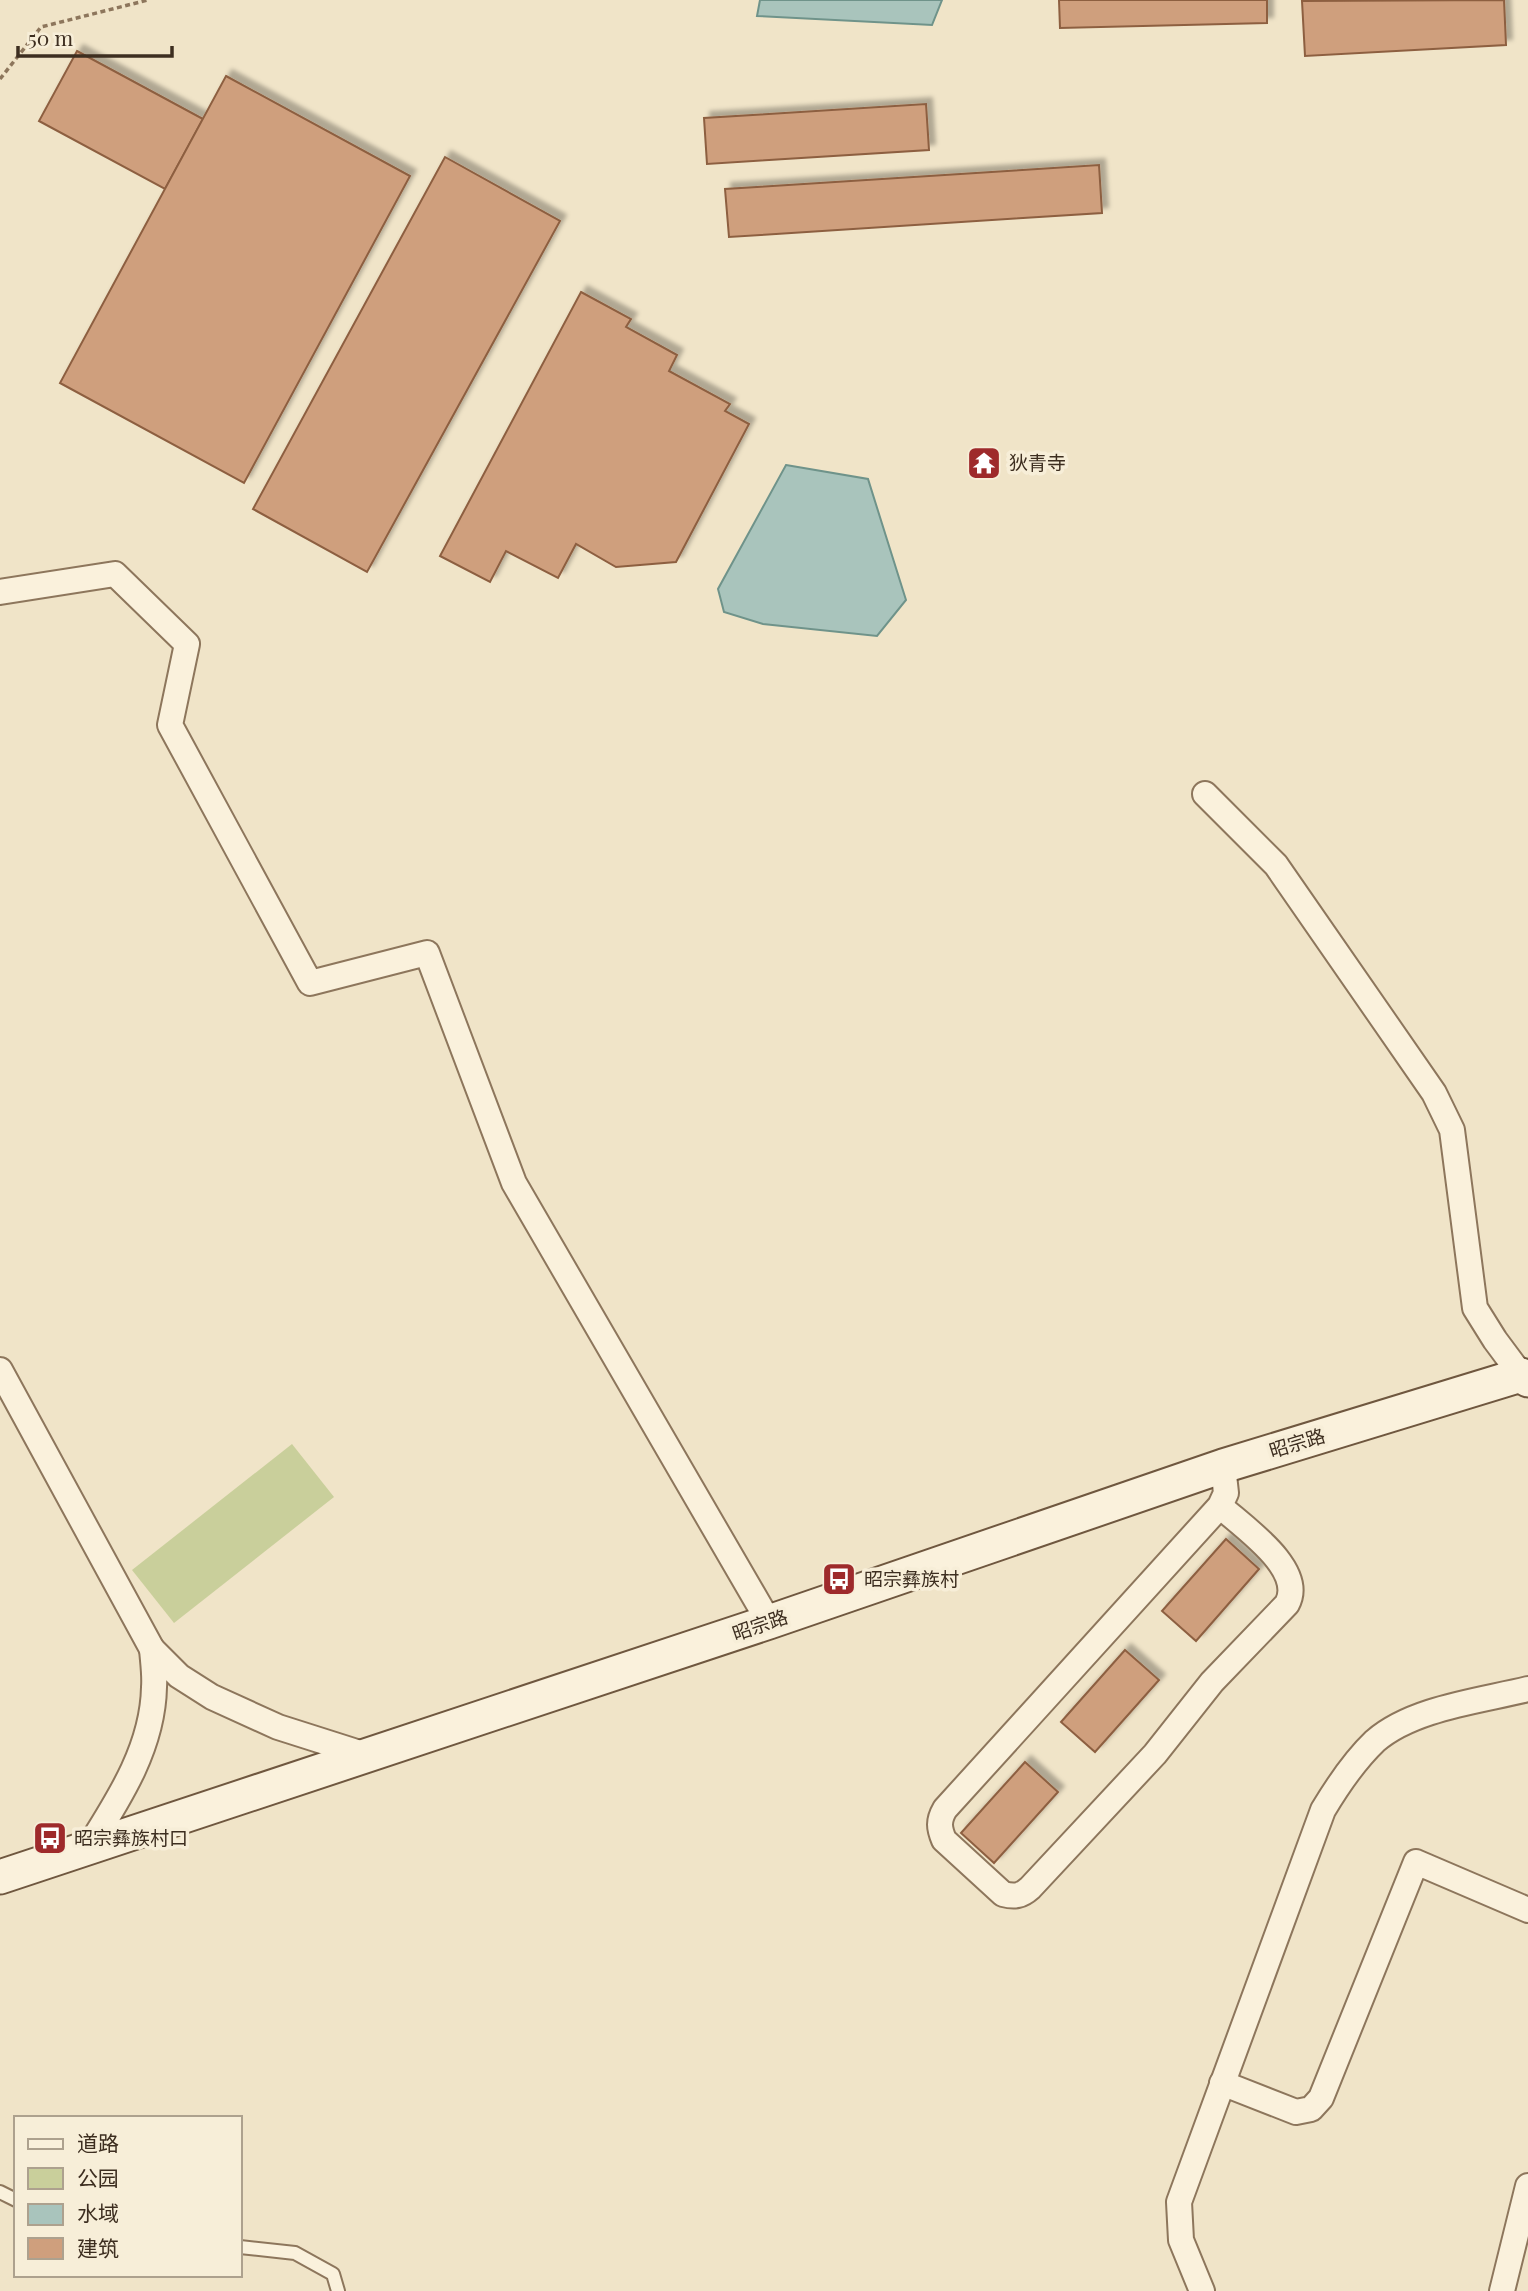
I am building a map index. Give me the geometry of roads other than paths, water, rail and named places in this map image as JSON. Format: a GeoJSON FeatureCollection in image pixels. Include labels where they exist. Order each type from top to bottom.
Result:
{"type":"FeatureCollection","features":[{"type":"Feature","properties":{"kind":"street"},"geometry":{"type":"LineString","coordinates":[[0,592],[115,574],[187,644],[170,725],[310,983],[427,953],[514,1183],[769,1622]]}},
{"type":"Feature","properties":{"kind":"street"},"geometry":{"type":"LineString","coordinates":[[1205,794],[1276,865],[1434,1093],[1452,1130],[1475,1308],[1524,1378]]}},
{"type":"Feature","properties":{"kind":"street"},"geometry":{"type":"LineString","coordinates":[[0,1370],[152,1649],[179,1676],[212,1697],[278,1727],[366,1755]]}},
{"type":"Feature","properties":{"kind":"street","name":"昭宗路"},"geometry":{"type":"LineString","coordinates":[[0,1877],[769,1622],[1223,1466],[1524,1378]]}},
{"type":"Feature","properties":{"kind":"street"},"geometry":{"type":"LineString","coordinates":[[1220,1506],[1278,1558],[1289,1575],[1291,1596],[1287,1604],[1212,1682],[1155,1754],[1030,1888],[1023,1895],[1013,1897],[1003,1894],[944,1840],[939,1828],[940,1818],[1220,1506],[1226,1493],[1223,1466]]}},
{"type":"Feature","properties":{"kind":"street"},"geometry":{"type":"LineString","coordinates":[[88,1848],[113,1809],[139,1759],[155,1689],[152,1649]]}},
{"type":"Feature","properties":{"kind":"street"},"geometry":{"type":"LineString","coordinates":[[1202,2291],[1181,2240],[1179,2202],[1323,1810],[1345,1775],[1377,1740],[1416,1716],[1528,1689]]}},
{"type":"Feature","properties":{"kind":"street"},"geometry":{"type":"LineString","coordinates":[[1223,2083],[1296,2112],[1311,2109],[1321,2098],[1416,1861],[1528,1910]]}},
{"type":"Feature","properties":{"kind":"street"},"geometry":{"type":"LineString","coordinates":[[1502,2291],[1528,2186]]}},
{"type":"Feature","properties":{"kind":"lane"},"geometry":{"type":"LineString","coordinates":[[242,2247],[295,2253],[333,2274],[338,2291]]}},
{"type":"Feature","properties":{"kind":"water"},"geometry":{"type":"Polygon","coordinates":[[[760,0],[942,0],[932,25],[757,16],[760,0]]]}},
{"type":"Feature","properties":{"kind":"water"},"geometry":{"type":"Polygon","coordinates":[[[786,465],[868,479],[906,600],[877,636],[763,624],[724,612],[718,589],[786,465]]]}},
{"type":"Feature","properties":{"kind":"place","name":"狄青寺"},"geometry":{"type":"Point","coordinates":[984,463]}},
{"type":"Feature","properties":{"kind":"place","name":"昭宗彝族村"},"geometry":{"type":"Point","coordinates":[839,1579]}},
{"type":"Feature","properties":{"kind":"place","name":"昭宗彝族村口"},"geometry":{"type":"Point","coordinates":[50,1838]}}]}
